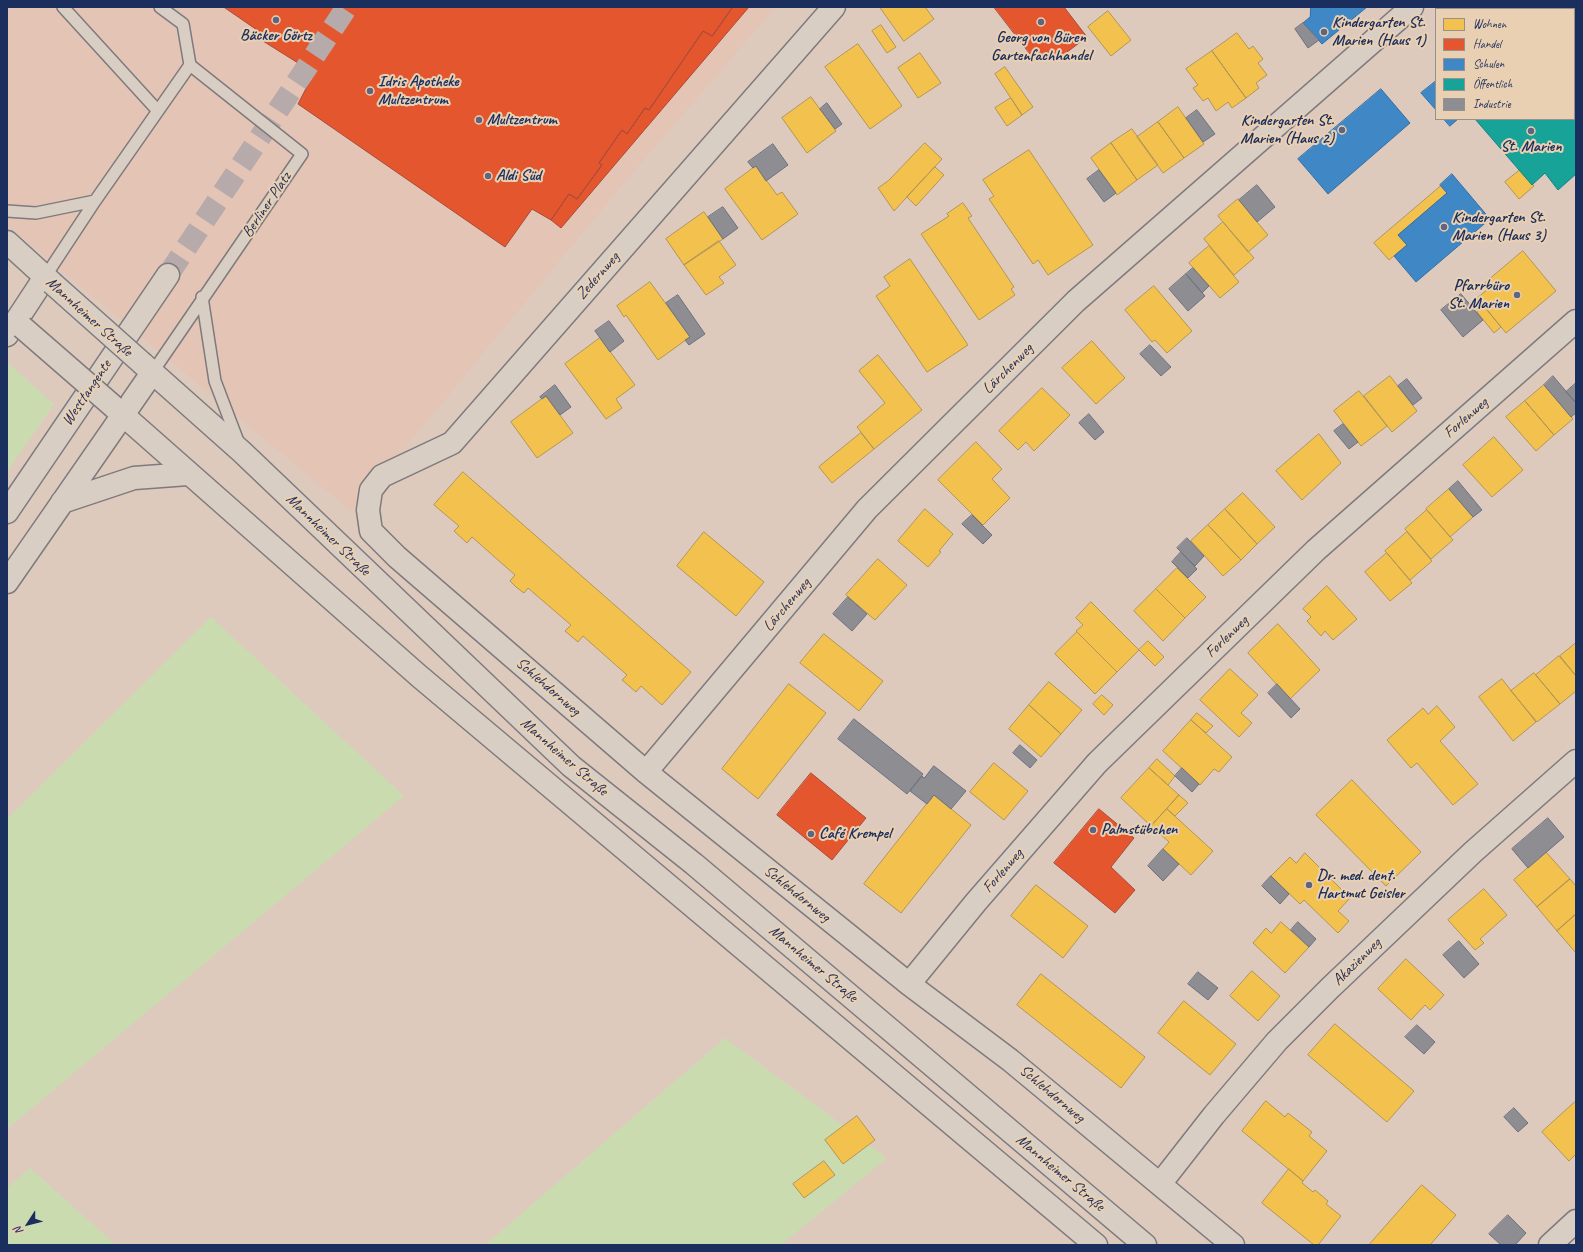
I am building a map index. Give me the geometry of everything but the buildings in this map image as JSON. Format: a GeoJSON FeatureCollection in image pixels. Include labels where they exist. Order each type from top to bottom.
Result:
{"type":"FeatureCollection","features":[{"type":"Feature","properties":{"kind":"street","name":"Zedernweg"},"geometry":{"type":"LineString","coordinates":[[371,531],[368,510],[371,490],[382,476],[452,443],[834,7]]}},
{"type":"Feature","properties":{"kind":"street","name":"Lärchenweg"},"geometry":{"type":"LineString","coordinates":[[646,772],[867,509],[1076,301],[1412,7]]}},
{"type":"Feature","properties":{"kind":"street","name":"Mannheimer Straße"},"geometry":{"type":"LineString","coordinates":[[7,242],[242,452],[571,766],[694,864],[1145,1245]]}},
{"type":"Feature","properties":{"kind":"street","name":"Westtangente"},"geometry":{"type":"LineString","coordinates":[[7,512],[168,275]]}},
{"type":"Feature","properties":{"kind":"street"},"geometry":{"type":"LineString","coordinates":[[13,324],[49,280]]}},
{"type":"Feature","properties":{"kind":"street","name":"Forlenweg"},"geometry":{"type":"LineString","coordinates":[[909,984],[976,902],[1097,762],[1316,550],[1576,321]]}},
{"type":"Feature","properties":{"kind":"street","name":"Mannheimer Straße"},"geometry":{"type":"LineString","coordinates":[[13,324],[118,411],[419,676],[1096,1245]]}},
{"type":"Feature","properties":{"kind":"street"},"geometry":{"type":"LineString","coordinates":[[7,582],[62,502],[118,411],[147,368]]}},
{"type":"Feature","properties":{"kind":"street"},"geometry":{"type":"LineString","coordinates":[[62,502],[134,478],[188,474]]}},
{"type":"Feature","properties":{"kind":"street","name":"Schlehdornweg"},"geometry":{"type":"LineString","coordinates":[[371,531],[397,557],[646,772],[909,984],[1010,1060],[1233,1245]]}},
{"type":"Feature","properties":{"kind":"street","name":"Akazienweg"},"geometry":{"type":"LineString","coordinates":[[1160,1184],[1214,1116],[1277,1041],[1330,988],[1473,852],[1576,761]]}},
{"type":"Feature","properties":{"kind":"street"},"geometry":{"type":"LineString","coordinates":[[1550,1245],[1576,1221]]}},
{"type":"Feature","properties":{"kind":"lane"},"geometry":{"type":"LineString","coordinates":[[63,7],[158,111]]}},
{"type":"Feature","properties":{"kind":"lane"},"geometry":{"type":"LineString","coordinates":[[49,280],[95,201],[190,64],[183,24],[161,7]]}},
{"type":"Feature","properties":{"kind":"lane","name":"Berliner Platz"},"geometry":{"type":"LineString","coordinates":[[147,368],[202,297],[302,154],[190,64]]}},
{"type":"Feature","properties":{"kind":"lane"},"geometry":{"type":"LineString","coordinates":[[7,211],[36,213],[95,201]]}},
{"type":"Feature","properties":{"kind":"lane"},"geometry":{"type":"LineString","coordinates":[[202,297],[215,381],[242,452]]}},
{"type":"Feature","properties":{"kind":"shaded area"},"geometry":{"type":"Polygon","coordinates":[[[7,7],[776,7],[625,182],[352,512],[7,225],[7,7]]]}},
{"type":"Feature","properties":{"kind":"green space"},"geometry":{"type":"Polygon","coordinates":[[[7,362],[54,404],[7,472],[7,362]]]}},
{"type":"Feature","properties":{"kind":"green space"},"geometry":{"type":"Polygon","coordinates":[[[211,617],[404,796],[7,1129],[7,819],[211,617]]]}},
{"type":"Feature","properties":{"kind":"green space"},"geometry":{"type":"Polygon","coordinates":[[[725,1038],[887,1158],[781,1245],[485,1245],[725,1038]]]}},
{"type":"Feature","properties":{"kind":"green space"},"geometry":{"type":"Polygon","coordinates":[[[30,1168],[116,1245],[11,1245],[7,1241],[7,1188],[30,1168]]]}},
{"type":"Feature","properties":{"kind":"tunnel"},"geometry":{"type":"LineString","coordinates":[[168,275],[347,7]]}},
{"type":"Feature","properties":{"kind":"place","name":"Bäcker Görtz"},"geometry":{"type":"Point","coordinates":[276,20]}},
{"type":"Feature","properties":{"kind":"place","name":"Georg von Büren Gartenfachhandel"},"geometry":{"type":"Point","coordinates":[1041,22]}},
{"type":"Feature","properties":{"kind":"place","name":"Kindergarten St. Marien (Haus 1)"},"geometry":{"type":"Point","coordinates":[1324,32]}},
{"type":"Feature","properties":{"kind":"place","name":"Idris Apotheke Multzentrum"},"geometry":{"type":"Point","coordinates":[370,91]}},
{"type":"Feature","properties":{"kind":"place","name":"Multzentrum"},"geometry":{"type":"Point","coordinates":[479,120]}},
{"type":"Feature","properties":{"kind":"place","name":"Kindergarten St. Marien (Haus 2)"},"geometry":{"type":"Point","coordinates":[1342,130]}},
{"type":"Feature","properties":{"kind":"place","name":"St. Marien"},"geometry":{"type":"Point","coordinates":[1531,131]}},
{"type":"Feature","properties":{"kind":"place","name":"Aldi Süd"},"geometry":{"type":"Point","coordinates":[488,176]}},
{"type":"Feature","properties":{"kind":"place","name":"Kindergarten St. Marien (Haus 3)"},"geometry":{"type":"Point","coordinates":[1444,227]}},
{"type":"Feature","properties":{"kind":"place","name":"Pfarrbüro St. Marien"},"geometry":{"type":"Point","coordinates":[1517,295]}},
{"type":"Feature","properties":{"kind":"place","name":"Palmstübchen"},"geometry":{"type":"Point","coordinates":[1093,830]}},
{"type":"Feature","properties":{"kind":"place","name":"Café Krempel"},"geometry":{"type":"Point","coordinates":[811,834]}},
{"type":"Feature","properties":{"kind":"place","name":"Dr. med. dent. Hartmut Geisler"},"geometry":{"type":"Point","coordinates":[1309,885]}}]}
